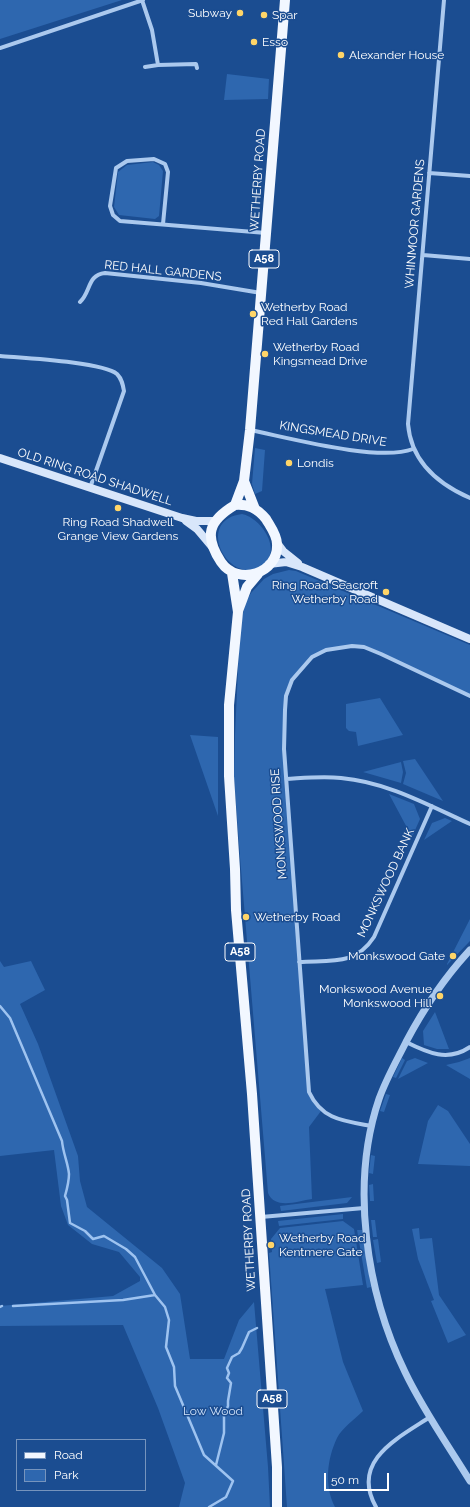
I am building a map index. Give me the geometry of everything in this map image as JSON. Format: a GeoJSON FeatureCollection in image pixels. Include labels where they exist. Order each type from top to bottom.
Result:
{"type":"FeatureCollection","features":[{"type":"Feature","properties":{"kind":"main road","name":"WETHERBY ROAD"},"geometry":{"type":"LineString","coordinates":[[244,481],[250,430],[267,233],[285,0]]}},
{"type":"Feature","properties":{"kind":"main road","name":"OLD RING ROAD SHADWELL"},"geometry":{"type":"LineString","coordinates":[[0,458],[182,518],[196,522],[214,521]]}},
{"type":"Feature","properties":{"kind":"main road","name":"A58"},"geometry":{"type":"LineString","coordinates":[[235,505],[244,481]]}},
{"type":"Feature","properties":{"kind":"main road","name":"A58"},"geometry":{"type":"LineString","coordinates":[[238,612],[247,587],[269,564],[277,550],[277,543],[268,523],[262,514],[255,509],[244,481]]}},
{"type":"Feature","properties":{"kind":"main road"},"geometry":{"type":"LineString","coordinates":[[255,509],[245,504],[235,505],[214,521],[210,536],[213,549],[222,564],[232,573],[243,576],[258,574]]}},
{"type":"Feature","properties":{"kind":"main road","name":"OLD RING ROAD SHADWELL"},"geometry":{"type":"LineString","coordinates":[[182,518],[197,529],[213,549]]}},
{"type":"Feature","properties":{"kind":"main road"},"geometry":{"type":"LineString","coordinates":[[277,543],[283,551],[302,567]]}},
{"type":"Feature","properties":{"kind":"main road"},"geometry":{"type":"LineString","coordinates":[[269,564],[286,562],[302,567],[470,639]]}},
{"type":"Feature","properties":{"kind":"main road","name":"A58"},"geometry":{"type":"LineString","coordinates":[[232,573],[238,612]]}},
{"type":"Feature","properties":{"kind":"main road","name":"WETHERBY ROAD"},"geometry":{"type":"LineString","coordinates":[[238,612],[229,705],[228,776],[235,869],[236,910],[261,1217],[277,1466],[277,1507]]}},
{"type":"Feature","properties":{"kind":"street"},"geometry":{"type":"LineString","coordinates":[[0,48],[143,0],[152,30],[158,65]]}},
{"type":"Feature","properties":{"kind":"street","name":"WHINMOOR GARDENS"},"geometry":{"type":"LineString","coordinates":[[413,449],[409,434],[408,414],[444,0]]}},
{"type":"Feature","properties":{"kind":"street"},"geometry":{"type":"LineString","coordinates":[[145,67],[158,65],[196,64],[197,68]]}},
{"type":"Feature","properties":{"kind":"street"},"geometry":{"type":"LineString","coordinates":[[163,224],[168,172],[165,164],[154,159],[127,161],[119,164],[114,172],[110,206],[113,215],[120,221],[267,233]]}},
{"type":"Feature","properties":{"kind":"street"},"geometry":{"type":"LineString","coordinates":[[429,173],[470,176]]}},
{"type":"Feature","properties":{"kind":"street"},"geometry":{"type":"LineString","coordinates":[[423,255],[470,259]]}},
{"type":"Feature","properties":{"kind":"street","name":"RED HALL GARDENS"},"geometry":{"type":"LineString","coordinates":[[80,302],[84,298],[91,279],[105,273],[201,283],[261,293]]}},
{"type":"Feature","properties":{"kind":"street"},"geometry":{"type":"LineString","coordinates":[[0,356],[94,367],[110,371],[120,378],[124,391],[90,488]]}},
{"type":"Feature","properties":{"kind":"street","name":"KINGSMEAD DRIVE"},"geometry":{"type":"LineString","coordinates":[[250,430],[375,453],[404,452],[413,449]]}},
{"type":"Feature","properties":{"kind":"street"},"geometry":{"type":"LineString","coordinates":[[413,449],[420,461],[432,474],[455,492],[470,498]]}},
{"type":"Feature","properties":{"kind":"street","name":"MONKSWOOD RISE"},"geometry":{"type":"LineString","coordinates":[[372,1126],[331,1117],[321,1111],[314,1103],[309,1092],[286,779],[284,724],[286,696],[292,680],[312,657],[326,650],[343,646],[364,647],[470,696]]}},
{"type":"Feature","properties":{"kind":"street"},"geometry":{"type":"LineString","coordinates":[[286,779],[326,777],[358,780],[392,789],[470,824]]}},
{"type":"Feature","properties":{"kind":"street","name":"MONKSWOOD BANK"},"geometry":{"type":"LineString","coordinates":[[299,962],[342,960],[355,956],[366,949],[374,937],[432,806]]}},
{"type":"Feature","properties":{"kind":"street"},"geometry":{"type":"LineString","coordinates":[[470,950],[436,991],[406,1042],[386,1082],[366,1150],[364,1208],[367,1238],[386,1322],[405,1371],[430,1417],[470,1481]]}},
{"type":"Feature","properties":{"kind":"street"},"geometry":{"type":"LineString","coordinates":[[406,1042],[434,1055],[445,1056],[454,1055],[470,1047]]}},
{"type":"Feature","properties":{"kind":"street"},"geometry":{"type":"LineString","coordinates":[[261,1217],[364,1208]]}},
{"type":"Feature","properties":{"kind":"street"},"geometry":{"type":"LineString","coordinates":[[376,1507],[368,1482],[374,1463],[389,1444],[430,1417]]}},
{"type":"Feature","properties":{"kind":"green space"},"geometry":{"type":"Polygon","coordinates":[[[0,0],[122,0],[0,39],[0,0]]]}},
{"type":"Feature","properties":{"kind":"green space"},"geometry":{"type":"Polygon","coordinates":[[[227,74],[269,79],[268,99],[224,100],[227,74]]]}},
{"type":"Feature","properties":{"kind":"green space"},"geometry":{"type":"Polygon","coordinates":[[[153,162],[159,165],[163,171],[159,216],[155,219],[119,215],[114,207],[118,172],[127,165],[153,162]]]}},
{"type":"Feature","properties":{"kind":"green space"},"geometry":{"type":"Polygon","coordinates":[[[255,448],[265,450],[262,491],[255,494],[252,484],[255,448]]]}},
{"type":"Feature","properties":{"kind":"green space"},"geometry":{"type":"Polygon","coordinates":[[[242,514],[257,522],[268,537],[271,545],[271,553],[267,561],[260,567],[248,570],[237,567],[228,560],[221,550],[218,538],[220,527],[228,519],[242,514]]]}},
{"type":"Feature","properties":{"kind":"green space"},"geometry":{"type":"Polygon","coordinates":[[[289,570],[296,571],[470,645],[470,696],[364,647],[354,646],[337,648],[322,653],[308,663],[294,678],[289,687],[284,724],[309,1092],[321,1111],[309,1127],[312,1199],[281,1203],[271,1198],[268,1193],[234,778],[240,624],[246,602],[251,593],[264,579],[273,574],[289,570]]]}},
{"type":"Feature","properties":{"kind":"green space"},"geometry":{"type":"Polygon","coordinates":[[[380,698],[403,735],[358,746],[356,732],[349,731],[346,728],[346,704],[380,698]]]}},
{"type":"Feature","properties":{"kind":"green space"},"geometry":{"type":"Polygon","coordinates":[[[190,735],[218,737],[218,816],[190,735]]]}},
{"type":"Feature","properties":{"kind":"green space"},"geometry":{"type":"Polygon","coordinates":[[[415,759],[443,801],[403,784],[406,773],[403,761],[415,759]]]}},
{"type":"Feature","properties":{"kind":"green space"},"geometry":{"type":"Polygon","coordinates":[[[401,762],[403,772],[401,783],[363,772],[401,762]]]}},
{"type":"Feature","properties":{"kind":"green space"},"geometry":{"type":"Polygon","coordinates":[[[389,794],[414,804],[420,819],[412,837],[389,794]]]}},
{"type":"Feature","properties":{"kind":"green space"},"geometry":{"type":"Polygon","coordinates":[[[445,818],[452,821],[424,840],[432,823],[445,818]]]}},
{"type":"Feature","properties":{"kind":"green space"},"geometry":{"type":"Polygon","coordinates":[[[470,919],[470,941],[447,965],[447,964],[470,919]]]}},
{"type":"Feature","properties":{"kind":"green space","name":"Low Wood"},"geometry":{"type":"Polygon","coordinates":[[[0,961],[4,967],[31,961],[45,990],[20,1004],[38,1044],[78,1156],[80,1181],[87,1207],[162,1268],[180,1294],[190,1359],[224,1359],[239,1320],[254,1302],[270,1507],[179,1507],[185,1483],[158,1408],[123,1325],[0,1326],[0,1306],[113,1296],[140,1281],[140,1277],[119,1252],[92,1244],[68,1225],[61,1206],[54,1150],[0,1156],[0,961]]]}},
{"type":"Feature","properties":{"kind":"green space"},"geometry":{"type":"Polygon","coordinates":[[[435,1012],[449,1049],[437,1049],[424,1045],[423,1031],[435,1012]]]}},
{"type":"Feature","properties":{"kind":"green space"},"geometry":{"type":"Polygon","coordinates":[[[402,1058],[405,1060],[396,1078],[393,1077],[402,1058]]]}},
{"type":"Feature","properties":{"kind":"green space"},"geometry":{"type":"Polygon","coordinates":[[[415,1058],[428,1063],[398,1079],[407,1061],[415,1058]]]}},
{"type":"Feature","properties":{"kind":"green space"},"geometry":{"type":"Polygon","coordinates":[[[470,1058],[470,1079],[446,1065],[459,1062],[470,1058]]]}},
{"type":"Feature","properties":{"kind":"green space"},"geometry":{"type":"Polygon","coordinates":[[[386,1094],[390,1095],[384,1112],[380,1111],[386,1094]]]}},
{"type":"Feature","properties":{"kind":"green space"},"geometry":{"type":"Polygon","coordinates":[[[438,1105],[448,1111],[470,1144],[470,1166],[418,1164],[428,1121],[438,1105]]]}},
{"type":"Feature","properties":{"kind":"green space"},"geometry":{"type":"Polygon","coordinates":[[[371,1155],[375,1156],[373,1174],[369,1173],[371,1155]]]}},
{"type":"Feature","properties":{"kind":"green space"},"geometry":{"type":"Polygon","coordinates":[[[373,1184],[374,1201],[370,1201],[369,1185],[373,1184]]]}},
{"type":"Feature","properties":{"kind":"green space"},"geometry":{"type":"Polygon","coordinates":[[[352,1197],[347,1203],[281,1211],[280,1206],[352,1197]]]}},
{"type":"Feature","properties":{"kind":"green space"},"geometry":{"type":"Polygon","coordinates":[[[343,1214],[343,1219],[279,1226],[278,1221],[343,1214]]]}},
{"type":"Feature","properties":{"kind":"green space"},"geometry":{"type":"Polygon","coordinates":[[[371,1220],[375,1220],[377,1237],[373,1237],[371,1220]]]}},
{"type":"Feature","properties":{"kind":"green space"},"geometry":{"type":"Polygon","coordinates":[[[343,1221],[354,1229],[363,1285],[325,1289],[343,1362],[363,1411],[339,1434],[331,1455],[328,1481],[329,1490],[335,1507],[287,1507],[269,1253],[272,1252],[271,1239],[280,1228],[343,1221]]]}},
{"type":"Feature","properties":{"kind":"green space"},"geometry":{"type":"Polygon","coordinates":[[[419,1228],[420,1239],[432,1238],[439,1295],[466,1335],[448,1343],[431,1301],[434,1300],[418,1259],[412,1229],[419,1228]]]}},
{"type":"Feature","properties":{"kind":"green space"},"geometry":{"type":"Polygon","coordinates":[[[357,1230],[362,1230],[371,1287],[367,1288],[357,1230]]]}},
{"type":"Feature","properties":{"kind":"green space"},"geometry":{"type":"Polygon","coordinates":[[[378,1239],[381,1262],[377,1263],[373,1240],[378,1239]]]}},
{"type":"Feature","properties":{"kind":"waterway"},"geometry":{"type":"LineString","coordinates":[[0,1006],[10,1018],[62,1141],[69,1174],[65,1196],[67,1200],[70,1223],[85,1231],[93,1239],[104,1236],[126,1249],[135,1257],[155,1295],[165,1307],[169,1320],[166,1347],[174,1367],[175,1386],[204,1455],[233,1481],[226,1497],[209,1507]]}},
{"type":"Feature","properties":{"kind":"waterway"},"geometry":{"type":"LineString","coordinates":[[13,1306],[123,1300],[155,1295]]}},
{"type":"Feature","properties":{"kind":"waterway"},"geometry":{"type":"LineString","coordinates":[[216,1465],[224,1433],[224,1415],[228,1406],[231,1383],[227,1378],[229,1373],[227,1368],[232,1357],[239,1353],[249,1332],[257,1328]]}},
{"type":"Feature","properties":{"kind":"place","name":"Subway"},"geometry":{"type":"Point","coordinates":[240,13]}},
{"type":"Feature","properties":{"kind":"place","name":"Spar"},"geometry":{"type":"Point","coordinates":[264,15]}},
{"type":"Feature","properties":{"kind":"place","name":"Esso"},"geometry":{"type":"Point","coordinates":[254,42]}},
{"type":"Feature","properties":{"kind":"place","name":"Alexander House"},"geometry":{"type":"Point","coordinates":[341,55]}},
{"type":"Feature","properties":{"kind":"place","name":"Wetherby Road Red Hall Gardens"},"geometry":{"type":"Point","coordinates":[253,314]}},
{"type":"Feature","properties":{"kind":"place","name":"Wetherby Road Kingsmead Drive"},"geometry":{"type":"Point","coordinates":[265,354]}},
{"type":"Feature","properties":{"kind":"place","name":"Londis"},"geometry":{"type":"Point","coordinates":[289,463]}},
{"type":"Feature","properties":{"kind":"place","name":"Ring Road Shadwell Grange View Gardens"},"geometry":{"type":"Point","coordinates":[118,508]}},
{"type":"Feature","properties":{"kind":"place","name":"Ring Road Seacroft Wetherby Road"},"geometry":{"type":"Point","coordinates":[386,592]}},
{"type":"Feature","properties":{"kind":"place","name":"Wetherby Road"},"geometry":{"type":"Point","coordinates":[246,917]}},
{"type":"Feature","properties":{"kind":"place","name":"Monkswood Gate"},"geometry":{"type":"Point","coordinates":[453,956]}},
{"type":"Feature","properties":{"kind":"place","name":"Monkswood Avenue Monkswood Hill"},"geometry":{"type":"Point","coordinates":[440,996]}},
{"type":"Feature","properties":{"kind":"place","name":"Wetherby Road Kentmere Gate"},"geometry":{"type":"Point","coordinates":[271,1245]}}]}
